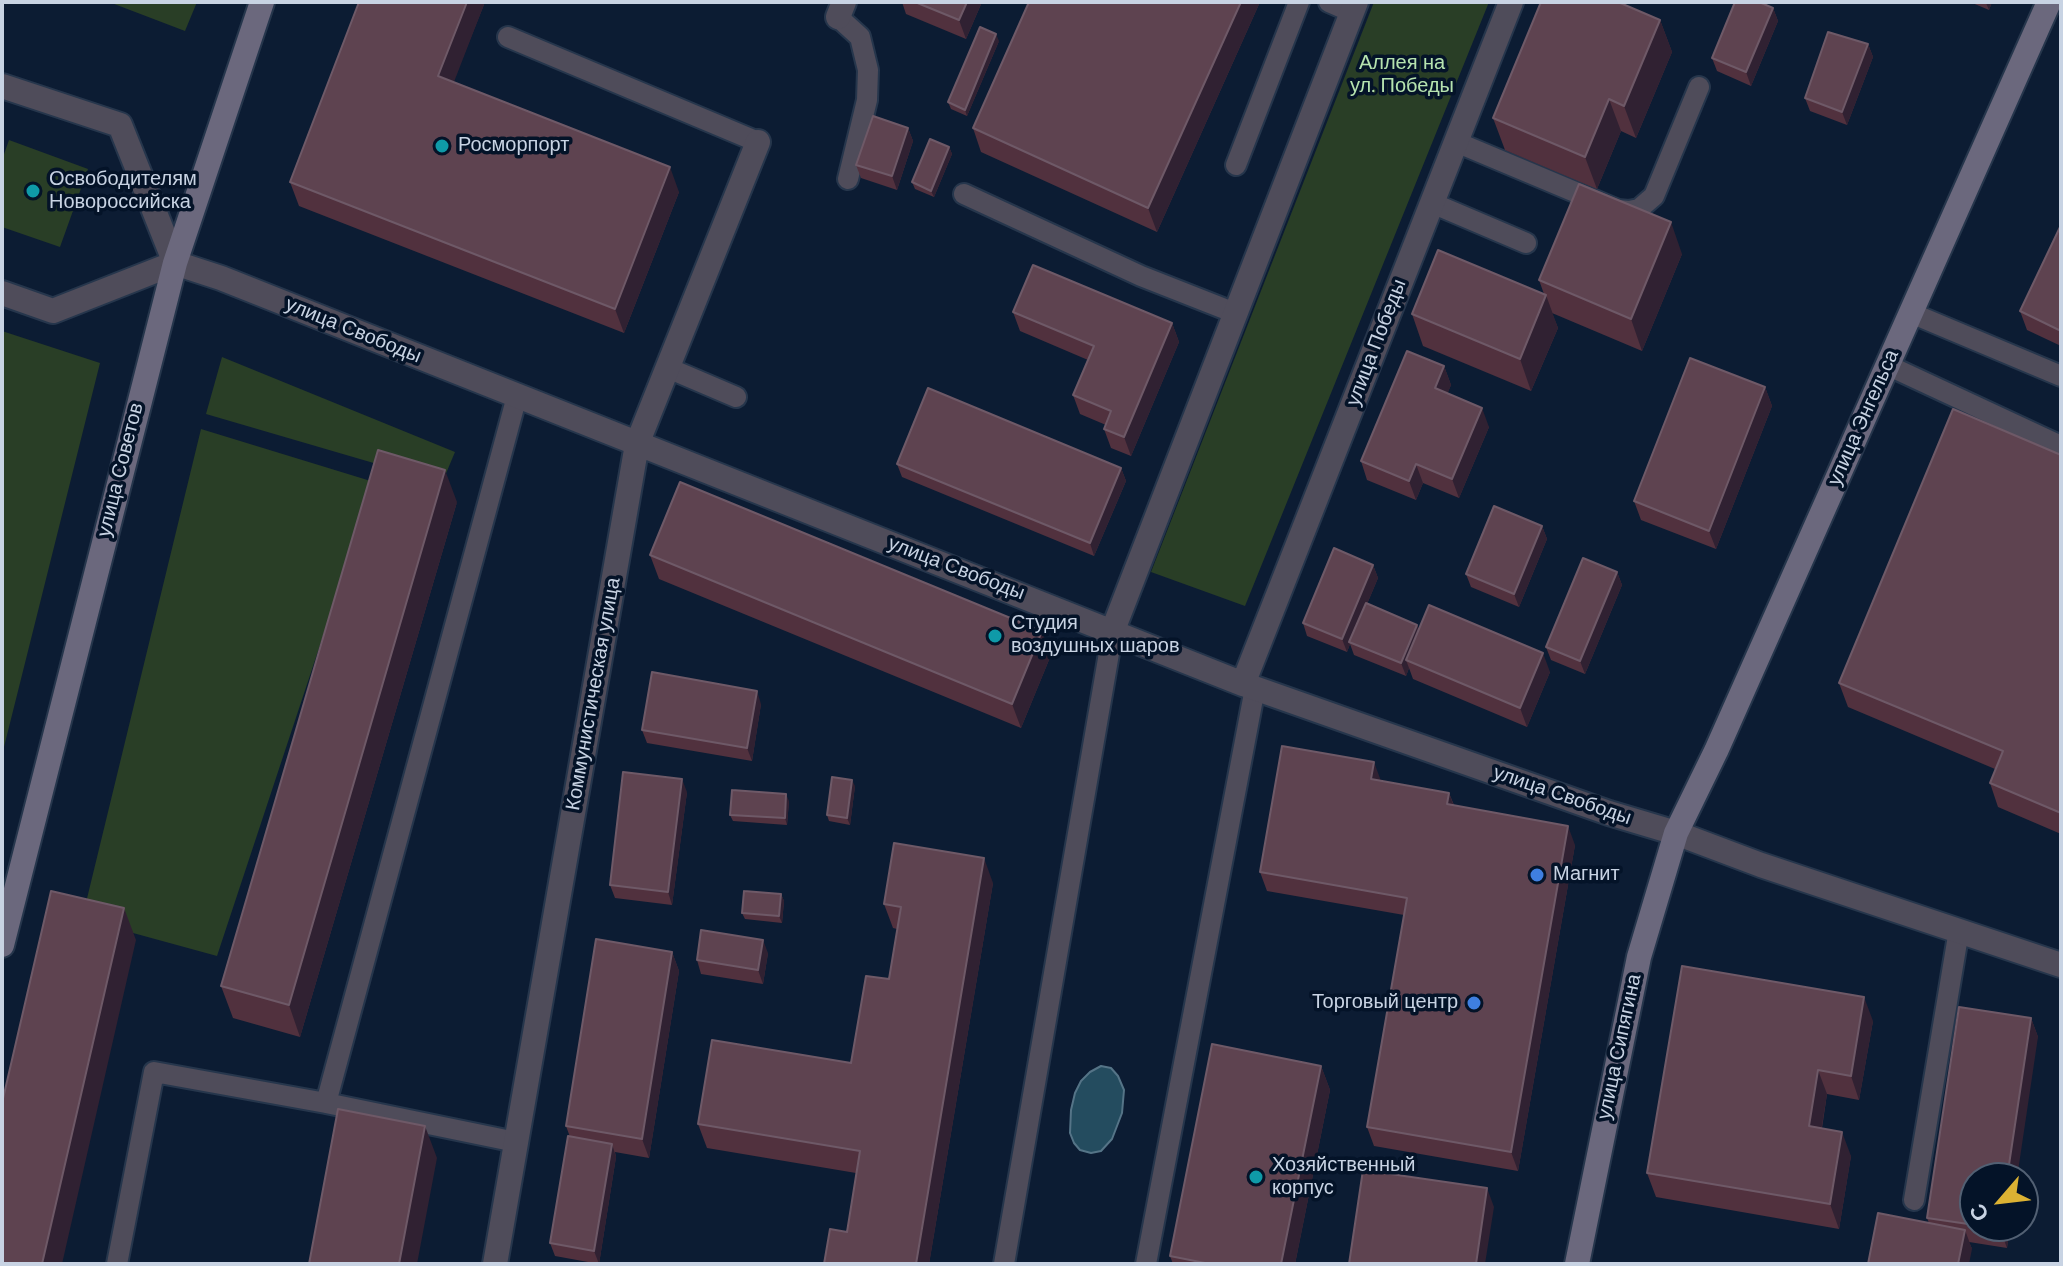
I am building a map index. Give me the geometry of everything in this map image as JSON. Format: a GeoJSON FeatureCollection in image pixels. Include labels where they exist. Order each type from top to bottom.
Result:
{"type":"FeatureCollection","features":[{"type":"Feature","properties":{"kind":"street","name":"улица Советов"},"geometry":{"type":"LineString","coordinates":[[2,945],[175,263],[262,2]]}},
{"type":"Feature","properties":{"kind":"street","name":"улица Победы"},"geometry":{"type":"LineString","coordinates":[[1249,686],[1511,2]]}},
{"type":"Feature","properties":{"kind":"street","name":"улица Энгельса"},"geometry":{"type":"LineString","coordinates":[[1676,833],[1716,751],[2049,2]]}},
{"type":"Feature","properties":{"kind":"street"},"geometry":{"type":"LineString","coordinates":[[1113,630],[1354,7]]}},
{"type":"Feature","properties":{"kind":"street"},"geometry":{"type":"LineString","coordinates":[[2,86],[120,125],[175,263],[53,311],[2,293]]}},
{"type":"Feature","properties":{"kind":"street","name":"Коммунистическая улица"},"geometry":{"type":"LineString","coordinates":[[495,1264],[637,444],[758,142]]}},
{"type":"Feature","properties":{"kind":"street","name":"улица Свободы"},"geometry":{"type":"LineString","coordinates":[[175,263],[221,278],[1249,686],[1609,813],[2061,965]]}},
{"type":"Feature","properties":{"kind":"street","name":"улица Сипягина"},"geometry":{"type":"LineString","coordinates":[[1577,1264],[1639,957],[1676,833]]}},
{"type":"Feature","properties":{"kind":"lane"},"geometry":{"type":"LineString","coordinates":[[1236,165],[1299,2]]}},
{"type":"Feature","properties":{"kind":"lane"},"geometry":{"type":"LineString","coordinates":[[1329,2],[1354,7]]}},
{"type":"Feature","properties":{"kind":"lane"},"geometry":{"type":"LineString","coordinates":[[841,10],[860,37],[868,70],[867,100],[848,179]]}},
{"type":"Feature","properties":{"kind":"lane"},"geometry":{"type":"LineString","coordinates":[[508,37],[758,142]]}},
{"type":"Feature","properties":{"kind":"lane"},"geometry":{"type":"LineString","coordinates":[[1456,142],[1618,210],[1639,209],[1654,196],[1699,87]]}},
{"type":"Feature","properties":{"kind":"lane"},"geometry":{"type":"LineString","coordinates":[[964,194],[1141,276],[1235,313]]}},
{"type":"Feature","properties":{"kind":"lane"},"geometry":{"type":"LineString","coordinates":[[1432,203],[1526,243]]}},
{"type":"Feature","properties":{"kind":"lane"},"geometry":{"type":"LineString","coordinates":[[1911,313],[2061,376]]}},
{"type":"Feature","properties":{"kind":"lane"},"geometry":{"type":"LineString","coordinates":[[1887,365],[2061,446]]}},
{"type":"Feature","properties":{"kind":"lane"},"geometry":{"type":"LineString","coordinates":[[668,368],[736,397]]}},
{"type":"Feature","properties":{"kind":"lane"},"geometry":{"type":"LineString","coordinates":[[326,1103],[517,396]]}},
{"type":"Feature","properties":{"kind":"lane"},"geometry":{"type":"LineString","coordinates":[[1004,1264],[1113,630]]}},
{"type":"Feature","properties":{"kind":"lane"},"geometry":{"type":"LineString","coordinates":[[1146,1264],[1249,686]]}},
{"type":"Feature","properties":{"kind":"lane"},"geometry":{"type":"LineString","coordinates":[[1914,1200],[1959,930]]}},
{"type":"Feature","properties":{"kind":"lane"},"geometry":{"type":"LineString","coordinates":[[117,1264],[154,1072],[516,1142]]}},
{"type":"Feature","properties":{"kind":"green space"},"geometry":{"type":"Polygon","coordinates":[[[109,2],[197,2],[185,31],[109,2]]]}},
{"type":"Feature","properties":{"kind":"green space","name":"Аллея на ул. Победы"},"geometry":{"type":"Polygon","coordinates":[[[1374,2],[1489,2],[1245,606],[1151,572],[1374,2]]]}},
{"type":"Feature","properties":{"kind":"green space"},"geometry":{"type":"Polygon","coordinates":[[[9,140],[88,169],[60,247],[2,227],[2,160],[9,140]]]}},
{"type":"Feature","properties":{"kind":"green space"},"geometry":{"type":"Polygon","coordinates":[[[2,331],[100,363],[2,755],[2,331]]]}},
{"type":"Feature","properties":{"kind":"green space"},"geometry":{"type":"Polygon","coordinates":[[[222,357],[455,452],[442,483],[206,414],[222,357]]]}},
{"type":"Feature","properties":{"kind":"green space"},"geometry":{"type":"Polygon","coordinates":[[[201,429],[374,482],[217,956],[82,919],[201,429]]]}},
{"type":"Feature","properties":{"kind":"water"},"geometry":{"type":"Polygon","coordinates":[[[1101,1066],[1111,1068],[1118,1076],[1124,1090],[1122,1113],[1112,1139],[1101,1151],[1091,1153],[1080,1150],[1074,1143],[1070,1133],[1071,1110],[1081,1081],[1101,1066]]]}},
{"type":"Feature","properties":{"kind":"building","name":"Росморпорт"},"geometry":{"type":"Polygon","coordinates":[[[359,2],[467,2],[438,76],[670,167],[615,309],[290,182],[359,2]]]}},
{"type":"Feature","properties":{"kind":"building"},"geometry":{"type":"Polygon","coordinates":[[[915,2],[967,2],[959,20],[915,2]]]}},
{"type":"Feature","properties":{"kind":"building"},"geometry":{"type":"Polygon","coordinates":[[[1029,2],[1241,2],[1148,208],[973,128],[1029,2]]]}},
{"type":"Feature","properties":{"kind":"building"},"geometry":{"type":"Polygon","coordinates":[[[1541,2],[1618,2],[1660,20],[1624,106],[1609,99],[1585,157],[1493,118],[1541,2]]]}},
{"type":"Feature","properties":{"kind":"building"},"geometry":{"type":"Polygon","coordinates":[[[1735,2],[1759,2],[1773,8],[1746,72],[1712,58],[1735,2]]]}},
{"type":"Feature","properties":{"kind":"building"},"geometry":{"type":"Polygon","coordinates":[[[980,27],[996,34],[965,110],[948,102],[980,27]]]}},
{"type":"Feature","properties":{"kind":"building"},"geometry":{"type":"Polygon","coordinates":[[[1828,32],[1868,44],[1842,112],[1805,98],[1828,32]]]}},
{"type":"Feature","properties":{"kind":"building"},"geometry":{"type":"Polygon","coordinates":[[[873,116],[908,128],[892,176],[856,165],[873,116]]]}},
{"type":"Feature","properties":{"kind":"building"},"geometry":{"type":"Polygon","coordinates":[[[930,139],[949,147],[931,191],[912,182],[930,139]]]}},
{"type":"Feature","properties":{"kind":"building"},"geometry":{"type":"Polygon","coordinates":[[[1579,184],[1671,222],[1631,319],[1539,280],[1579,184]]]}},
{"type":"Feature","properties":{"kind":"building"},"geometry":{"type":"Polygon","coordinates":[[[2061,225],[2061,331],[2020,311],[2061,225]]]}},
{"type":"Feature","properties":{"kind":"building"},"geometry":{"type":"Polygon","coordinates":[[[1438,250],[1546,295],[1520,359],[1412,314],[1438,250]]]}},
{"type":"Feature","properties":{"kind":"building"},"geometry":{"type":"Polygon","coordinates":[[[1033,265],[1172,323],[1124,437],[1104,429],[1111,411],[1073,395],[1094,346],[1013,312],[1033,265]]]}},
{"type":"Feature","properties":{"kind":"building"},"geometry":{"type":"Polygon","coordinates":[[[1407,351],[1444,366],[1435,388],[1482,408],[1452,479],[1416,464],[1409,481],[1361,461],[1407,351]]]}},
{"type":"Feature","properties":{"kind":"building"},"geometry":{"type":"Polygon","coordinates":[[[1690,358],[1765,387],[1709,531],[1634,501],[1690,358]]]}},
{"type":"Feature","properties":{"kind":"building"},"geometry":{"type":"Polygon","coordinates":[[[928,388],[1121,468],[1090,543],[897,464],[928,388]]]}},
{"type":"Feature","properties":{"kind":"building"},"geometry":{"type":"Polygon","coordinates":[[[1953,409],[2061,455],[2061,813],[1990,783],[2003,751],[1839,683],[1953,409]]]}},
{"type":"Feature","properties":{"kind":"building"},"geometry":{"type":"Polygon","coordinates":[[[378,450],[445,470],[289,1005],[221,986],[378,450]]]}},
{"type":"Feature","properties":{"kind":"building"},"geometry":{"type":"Polygon","coordinates":[[[680,482],[1042,631],[1012,704],[650,555],[680,482]]]}},
{"type":"Feature","properties":{"kind":"building"},"geometry":{"type":"Polygon","coordinates":[[[1494,506],[1542,526],[1514,594],[1466,574],[1494,506]]]}},
{"type":"Feature","properties":{"kind":"building"},"geometry":{"type":"Polygon","coordinates":[[[1334,548],[1373,565],[1342,639],[1303,623],[1334,548]]]}},
{"type":"Feature","properties":{"kind":"building"},"geometry":{"type":"Polygon","coordinates":[[[1583,558],[1617,572],[1580,661],[1546,647],[1583,558]]]}},
{"type":"Feature","properties":{"kind":"building"},"geometry":{"type":"Polygon","coordinates":[[[1366,603],[1417,625],[1401,663],[1349,642],[1366,603]]]}},
{"type":"Feature","properties":{"kind":"building"},"geometry":{"type":"Polygon","coordinates":[[[1429,605],[1543,653],[1520,708],[1406,660],[1429,605]]]}},
{"type":"Feature","properties":{"kind":"building"},"geometry":{"type":"Polygon","coordinates":[[[652,672],[757,691],[747,748],[642,730],[652,672]]]}},
{"type":"Feature","properties":{"kind":"building","name":"Торговый центр"},"geometry":{"type":"Polygon","coordinates":[[[1282,746],[1374,762],[1371,779],[1449,793],[1447,804],[1568,826],[1511,1152],[1367,1127],[1407,898],[1260,872],[1282,746]]]}},
{"type":"Feature","properties":{"kind":"building"},"geometry":{"type":"Polygon","coordinates":[[[623,772],[682,779],[668,892],[610,885],[623,772]]]}},
{"type":"Feature","properties":{"kind":"building"},"geometry":{"type":"Polygon","coordinates":[[[832,777],[852,780],[847,818],[827,815],[832,777]]]}},
{"type":"Feature","properties":{"kind":"building"},"geometry":{"type":"Polygon","coordinates":[[[732,790],[786,794],[785,818],[730,815],[732,790]]]}},
{"type":"Feature","properties":{"kind":"building"},"geometry":{"type":"Polygon","coordinates":[[[894,843],[984,858],[916,1264],[824,1264],[830,1229],[847,1232],[860,1151],[698,1124],[712,1040],[851,1063],[866,976],[889,979],[901,907],[884,904],[894,843]]]}},
{"type":"Feature","properties":{"kind":"building"},"geometry":{"type":"Polygon","coordinates":[[[51,891],[124,908],[42,1264],[2,1264],[2,1103],[51,891]]]}},
{"type":"Feature","properties":{"kind":"building"},"geometry":{"type":"Polygon","coordinates":[[[744,891],[781,894],[779,916],[742,913],[744,891]]]}},
{"type":"Feature","properties":{"kind":"building"},"geometry":{"type":"Polygon","coordinates":[[[701,930],[763,940],[758,970],[697,960],[701,930]]]}},
{"type":"Feature","properties":{"kind":"building"},"geometry":{"type":"Polygon","coordinates":[[[596,939],[672,952],[642,1139],[566,1126],[596,939]]]}},
{"type":"Feature","properties":{"kind":"building"},"geometry":{"type":"Polygon","coordinates":[[[1682,966],[1864,997],[1851,1076],[1818,1070],[1809,1126],[1842,1132],[1830,1204],[1647,1173],[1682,966]]]}},
{"type":"Feature","properties":{"kind":"building"},"geometry":{"type":"Polygon","coordinates":[[[1959,1007],[2031,1018],[2009,1162],[1959,1162],[1959,1223],[1927,1218],[1959,1007]]]}},
{"type":"Feature","properties":{"kind":"building","name":"Хозяйственный корпус"},"geometry":{"type":"Polygon","coordinates":[[[1212,1044],[1321,1066],[1281,1264],[1210,1264],[1170,1256],[1212,1044]]]}},
{"type":"Feature","properties":{"kind":"building"},"geometry":{"type":"Polygon","coordinates":[[[338,1109],[425,1126],[399,1264],[309,1264],[338,1109]]]}},
{"type":"Feature","properties":{"kind":"building"},"geometry":{"type":"Polygon","coordinates":[[[568,1136],[612,1144],[594,1251],[550,1243],[568,1136]]]}},
{"type":"Feature","properties":{"kind":"building"},"geometry":{"type":"Polygon","coordinates":[[[1363,1170],[1487,1188],[1476,1264],[1349,1264],[1363,1170]]]}},
{"type":"Feature","properties":{"kind":"building"},"geometry":{"type":"Polygon","coordinates":[[[1878,1213],[1959,1229],[1959,1242],[1963,1242],[1958,1264],[1868,1264],[1878,1213]]]}},
{"type":"Feature","properties":{"kind":"place","name":"Росморпорт"},"geometry":{"type":"Point","coordinates":[442,146]}},
{"type":"Feature","properties":{"kind":"place","name":"Освободителям Новороссийска"},"geometry":{"type":"Point","coordinates":[33,191]}},
{"type":"Feature","properties":{"kind":"place","name":"Студия воздушных шаров"},"geometry":{"type":"Point","coordinates":[995,636]}},
{"type":"Feature","properties":{"kind":"place","name":"Магнит"},"geometry":{"type":"Point","coordinates":[1537,875]}},
{"type":"Feature","properties":{"kind":"place","name":"Торговый центр"},"geometry":{"type":"Point","coordinates":[1474,1003]}},
{"type":"Feature","properties":{"kind":"place","name":"Хозяйственный корпус"},"geometry":{"type":"Point","coordinates":[1256,1177]}}]}
